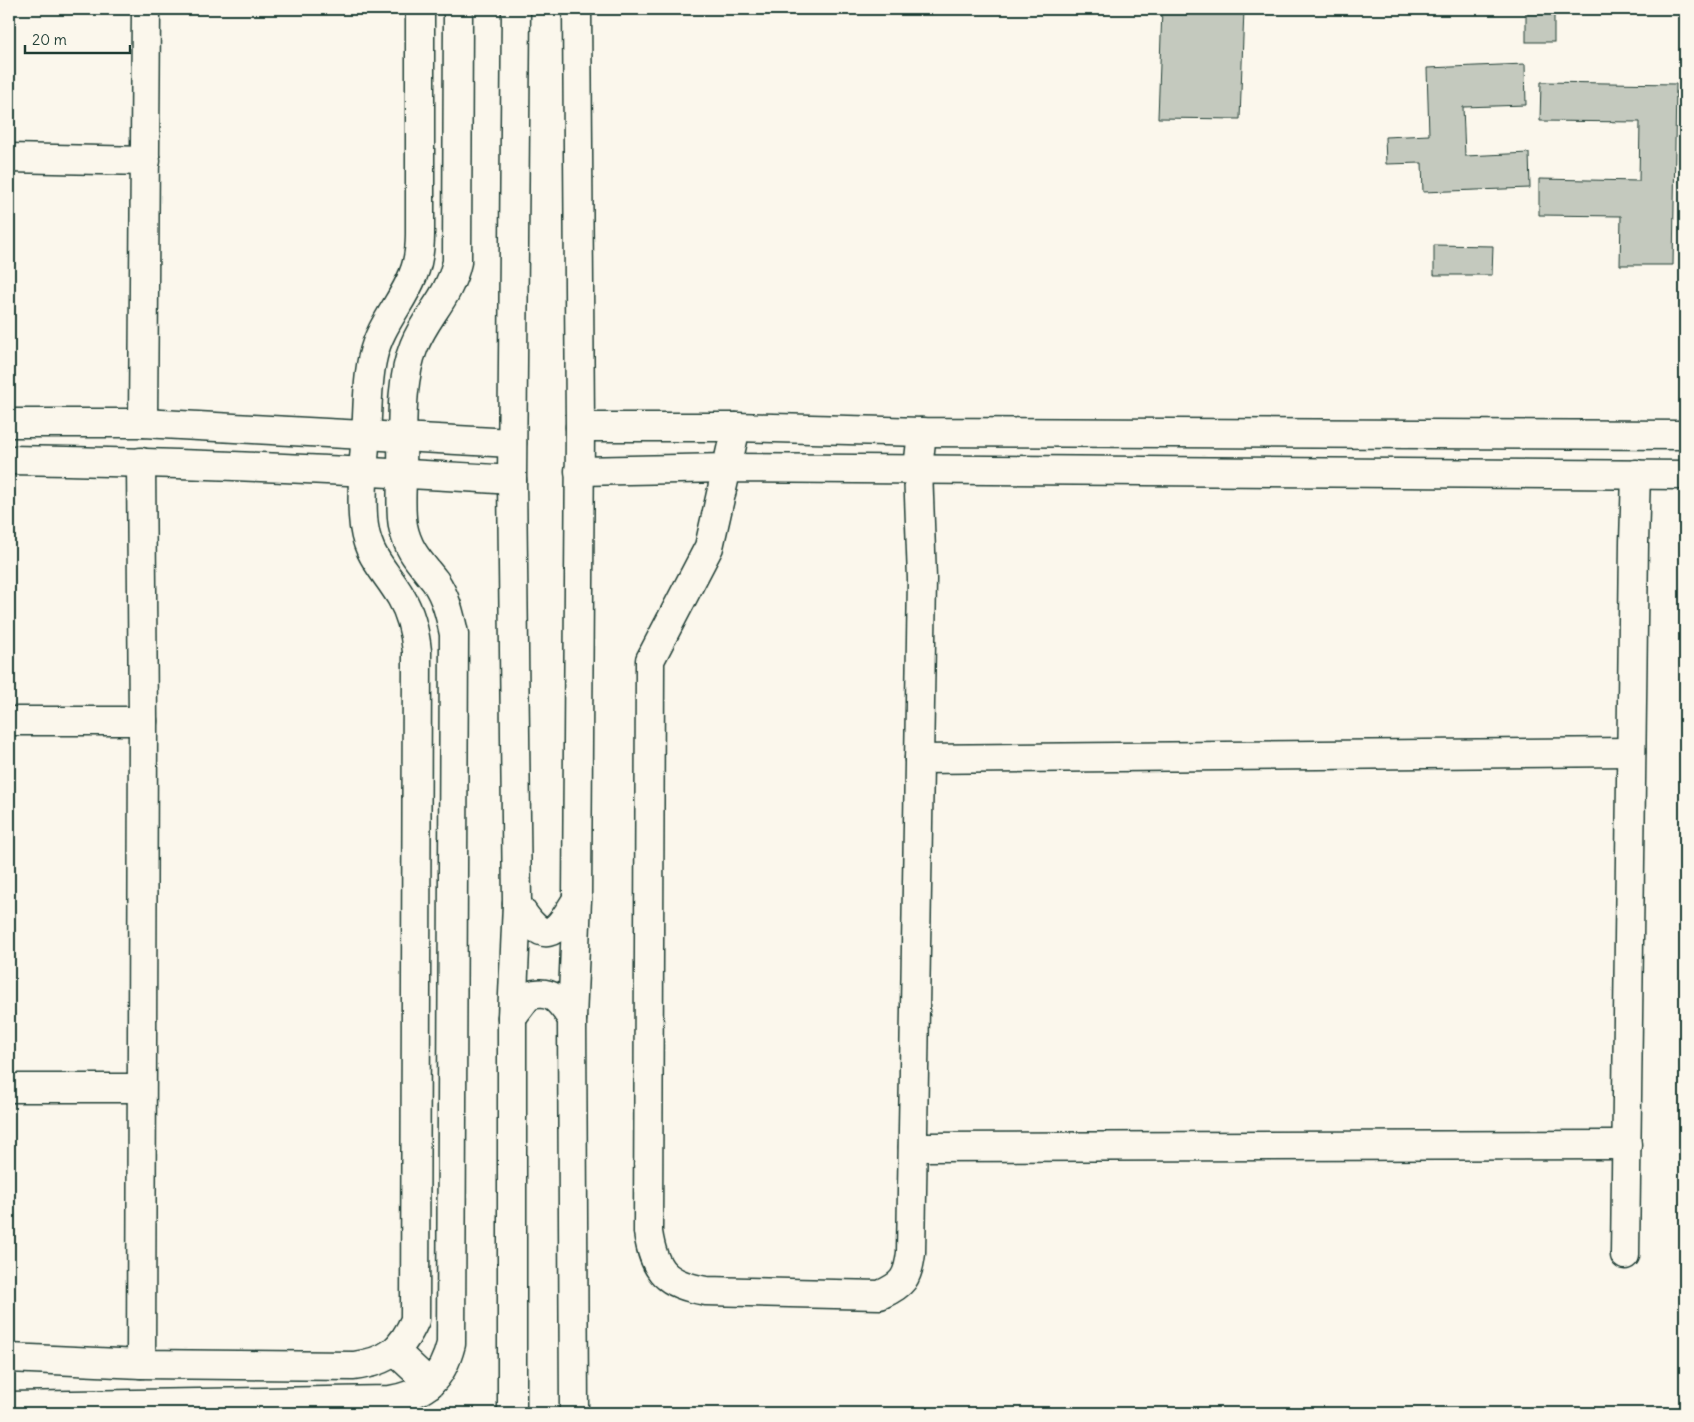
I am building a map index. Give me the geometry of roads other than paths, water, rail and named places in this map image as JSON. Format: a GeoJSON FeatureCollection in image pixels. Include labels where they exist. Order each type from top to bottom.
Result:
{"type":"FeatureCollection","features":[{"type":"Feature","properties":{"kind":"street"},"geometry":{"type":"LineString","coordinates":[[142,423],[146,9]]}},
{"type":"Feature","properties":{"kind":"street"},"geometry":{"type":"LineString","coordinates":[[9,1358],[141,1364],[354,1366],[374,1363],[396,1352],[407,1339],[415,1320],[417,651],[409,613],[400,596],[375,561],[366,539],[363,516],[366,434],[373,356],[383,328],[407,289],[418,259],[420,234],[420,9]]}},
{"type":"Feature","properties":{"kind":"street"},"geometry":{"type":"LineString","coordinates":[[9,1406],[390,1400],[418,1392],[430,1384],[440,1372],[451,1344],[454,634],[444,597],[434,581],[420,566],[410,547],[403,526],[402,474],[407,365],[424,326],[447,294],[457,262],[458,9]]}},
{"type":"Feature","properties":{"kind":"street"},"geometry":{"type":"LineString","coordinates":[[574,1413],[572,1019],[578,899],[580,471],[577,9]]}},
{"type":"Feature","properties":{"kind":"street"},"geometry":{"type":"LineString","coordinates":[[512,1413],[512,1017],[518,904],[512,480],[516,10]]}},
{"type":"Feature","properties":{"kind":"street"},"geometry":{"type":"LineString","coordinates":[[9,158],[146,161]]}},
{"type":"Feature","properties":{"kind":"street"},"geometry":{"type":"LineString","coordinates":[[9,423],[142,423],[512,443]]}},
{"type":"Feature","properties":{"kind":"street"},"geometry":{"type":"LineString","coordinates":[[580,428],[736,427],[922,432],[1685,435]]}},
{"type":"Feature","properties":{"kind":"street"},"geometry":{"type":"LineString","coordinates":[[736,427],[728,468],[708,547],[650,660],[648,1232],[652,1255],[664,1274],[683,1287],[706,1291],[880,1295],[898,1287],[908,1272],[911,1253],[922,579],[918,469],[922,432]]}},
{"type":"Feature","properties":{"kind":"street"},"geometry":{"type":"LineString","coordinates":[[9,460],[141,462],[364,471],[512,480]]}},
{"type":"Feature","properties":{"kind":"street"},"geometry":{"type":"LineString","coordinates":[[141,462],[143,721],[141,1364]]}},
{"type":"Feature","properties":{"kind":"street"},"geometry":{"type":"LineString","coordinates":[[580,471],[728,468],[1685,475]]}},
{"type":"Feature","properties":{"kind":"street"},"geometry":{"type":"LineString","coordinates":[[1625,1255],[1636,474]]}},
{"type":"Feature","properties":{"kind":"street"},"geometry":{"type":"LineString","coordinates":[[9,721],[143,721]]}},
{"type":"Feature","properties":{"kind":"street"},"geometry":{"type":"LineString","coordinates":[[919,760],[1631,752]]}},
{"type":"Feature","properties":{"kind":"street"},"geometry":{"type":"LineString","coordinates":[[518,904],[533,927],[541,932],[552,932],[560,925],[578,899]]}},
{"type":"Feature","properties":{"kind":"street"},"geometry":{"type":"LineString","coordinates":[[417,984],[453,984]]}},
{"type":"Feature","properties":{"kind":"street"},"geometry":{"type":"LineString","coordinates":[[512,1017],[528,996],[547,993],[556,997],[572,1019]]}},
{"type":"Feature","properties":{"kind":"street"},"geometry":{"type":"LineString","coordinates":[[9,1088],[141,1088]]}},
{"type":"Feature","properties":{"kind":"street"},"geometry":{"type":"LineString","coordinates":[[913,1147],[1627,1145]]}},
{"type":"Feature","properties":{"kind":"street"},"geometry":{"type":"LineString","coordinates":[[396,1352],[430,1384]]}}]}
